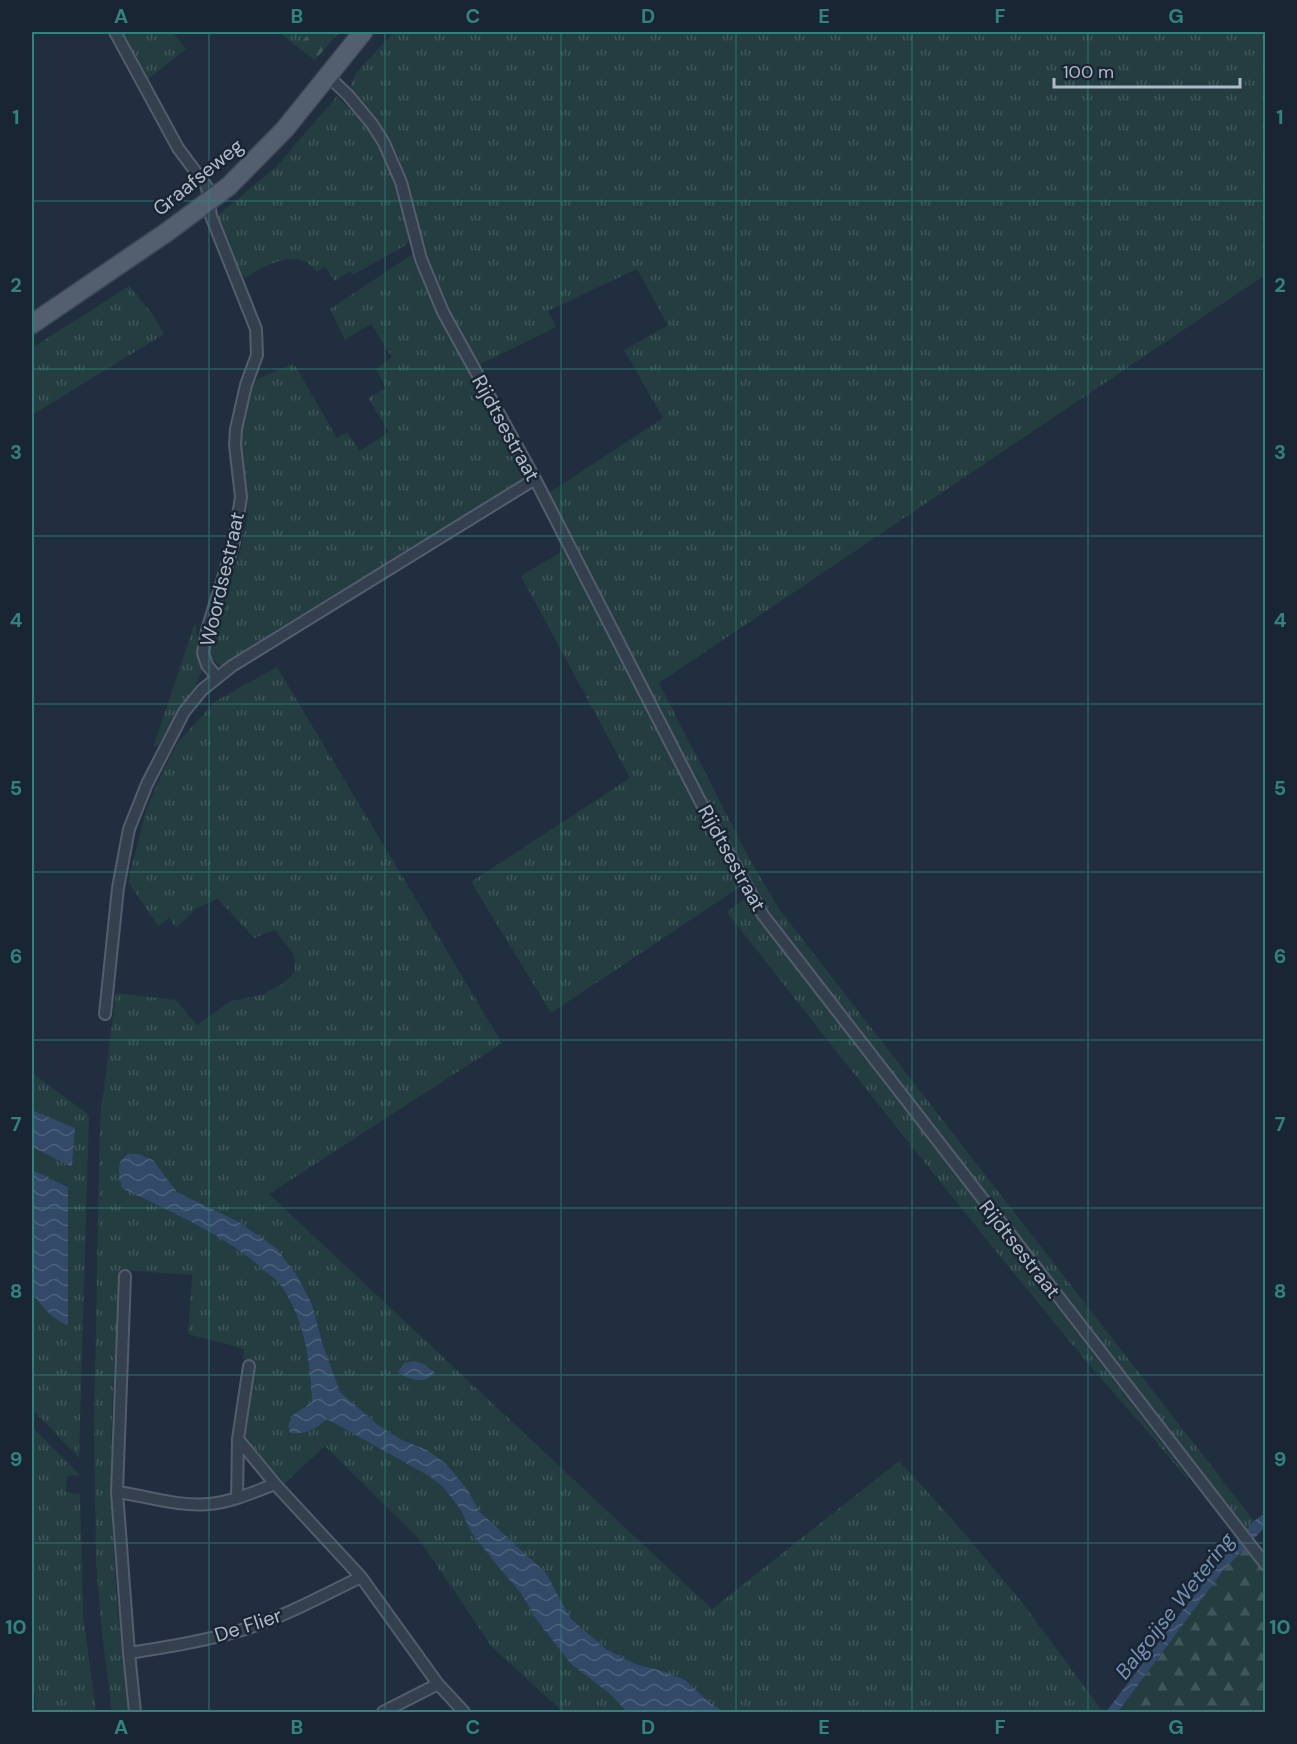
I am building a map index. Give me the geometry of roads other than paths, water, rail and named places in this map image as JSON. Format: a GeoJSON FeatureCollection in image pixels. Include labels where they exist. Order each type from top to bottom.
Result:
{"type":"FeatureCollection","features":[{"type":"Feature","properties":{"kind":"main road","name":"Graafseweg"},"geometry":{"type":"LineString","coordinates":[[32,324],[208,202],[258,159],[363,32]]}},
{"type":"Feature","properties":{"kind":"street","name":"Woordsestraat"},"geometry":{"type":"LineString","coordinates":[[115,32],[178,148],[207,187],[211,216],[251,311],[256,329],[258,355],[246,385],[236,429],[235,445],[241,497],[234,542],[207,630],[203,653],[207,665],[217,677]]}},
{"type":"Feature","properties":{"kind":"street","name":"Rijdtsestraat"},"geometry":{"type":"LineString","coordinates":[[328,76],[348,95],[384,143],[400,182],[421,259],[443,312],[535,479],[736,870],[763,915],[1266,1565]]}},
{"type":"Feature","properties":{"kind":"street","name":"Woordsestraat"},"geometry":{"type":"LineString","coordinates":[[105,1014],[118,888],[129,829],[147,783],[191,702],[217,677],[242,660],[535,479]]}},
{"type":"Feature","properties":{"kind":"street"},"geometry":{"type":"LineString","coordinates":[[124,1276],[117,1492],[135,1713]]}},
{"type":"Feature","properties":{"kind":"street"},"geometry":{"type":"LineString","coordinates":[[237,1498],[238,1439],[249,1366]]}},
{"type":"Feature","properties":{"kind":"street"},"geometry":{"type":"LineString","coordinates":[[238,1439],[275,1484],[361,1577],[438,1684],[464,1713]]}},
{"type":"Feature","properties":{"kind":"street"},"geometry":{"type":"LineString","coordinates":[[117,1492],[178,1503],[208,1504],[237,1498],[275,1484]]}},
{"type":"Feature","properties":{"kind":"street","name":"De Flier"},"geometry":{"type":"LineString","coordinates":[[129,1653],[186,1644],[243,1630],[300,1608],[361,1577]]}},
{"type":"Feature","properties":{"kind":"street"},"geometry":{"type":"LineString","coordinates":[[382,1713],[438,1684]]}},
{"type":"Feature","properties":{"kind":"water"},"geometry":{"type":"Polygon","coordinates":[[[32,1110],[75,1128],[72,1167],[32,1147],[32,1110]]]}},
{"type":"Feature","properties":{"kind":"water"},"geometry":{"type":"Polygon","coordinates":[[[128,1154],[139,1154],[153,1160],[177,1192],[237,1221],[276,1248],[296,1274],[312,1304],[322,1342],[340,1392],[378,1425],[402,1440],[427,1450],[446,1464],[467,1489],[480,1512],[546,1573],[571,1619],[606,1649],[635,1664],[666,1672],[685,1680],[711,1704],[725,1712],[627,1712],[610,1694],[571,1664],[536,1619],[520,1592],[471,1532],[461,1510],[443,1487],[429,1476],[327,1419],[310,1430],[290,1433],[288,1426],[293,1415],[312,1402],[305,1342],[290,1300],[276,1281],[233,1246],[197,1225],[122,1188],[120,1165],[128,1154]]]}},
{"type":"Feature","properties":{"kind":"water"},"geometry":{"type":"Polygon","coordinates":[[[32,1170],[68,1187],[68,1326],[48,1312],[32,1293],[32,1170]]]}},
{"type":"Feature","properties":{"kind":"water"},"geometry":{"type":"Polygon","coordinates":[[[414,1361],[424,1364],[435,1373],[426,1379],[417,1380],[398,1372],[404,1363],[414,1361]]]}},
{"type":"Feature","properties":{"kind":"water"},"geometry":{"type":"Polygon","coordinates":[[[1265,1513],[1265,1527],[1222,1572],[1118,1712],[1106,1712],[1229,1549],[1254,1521],[1265,1513]]]}},
{"type":"Feature","properties":{"kind":"water label","name":"Balgoijse Wetering"},"geometry":{"type":"Point","coordinates":[1175,1606]}}]}
